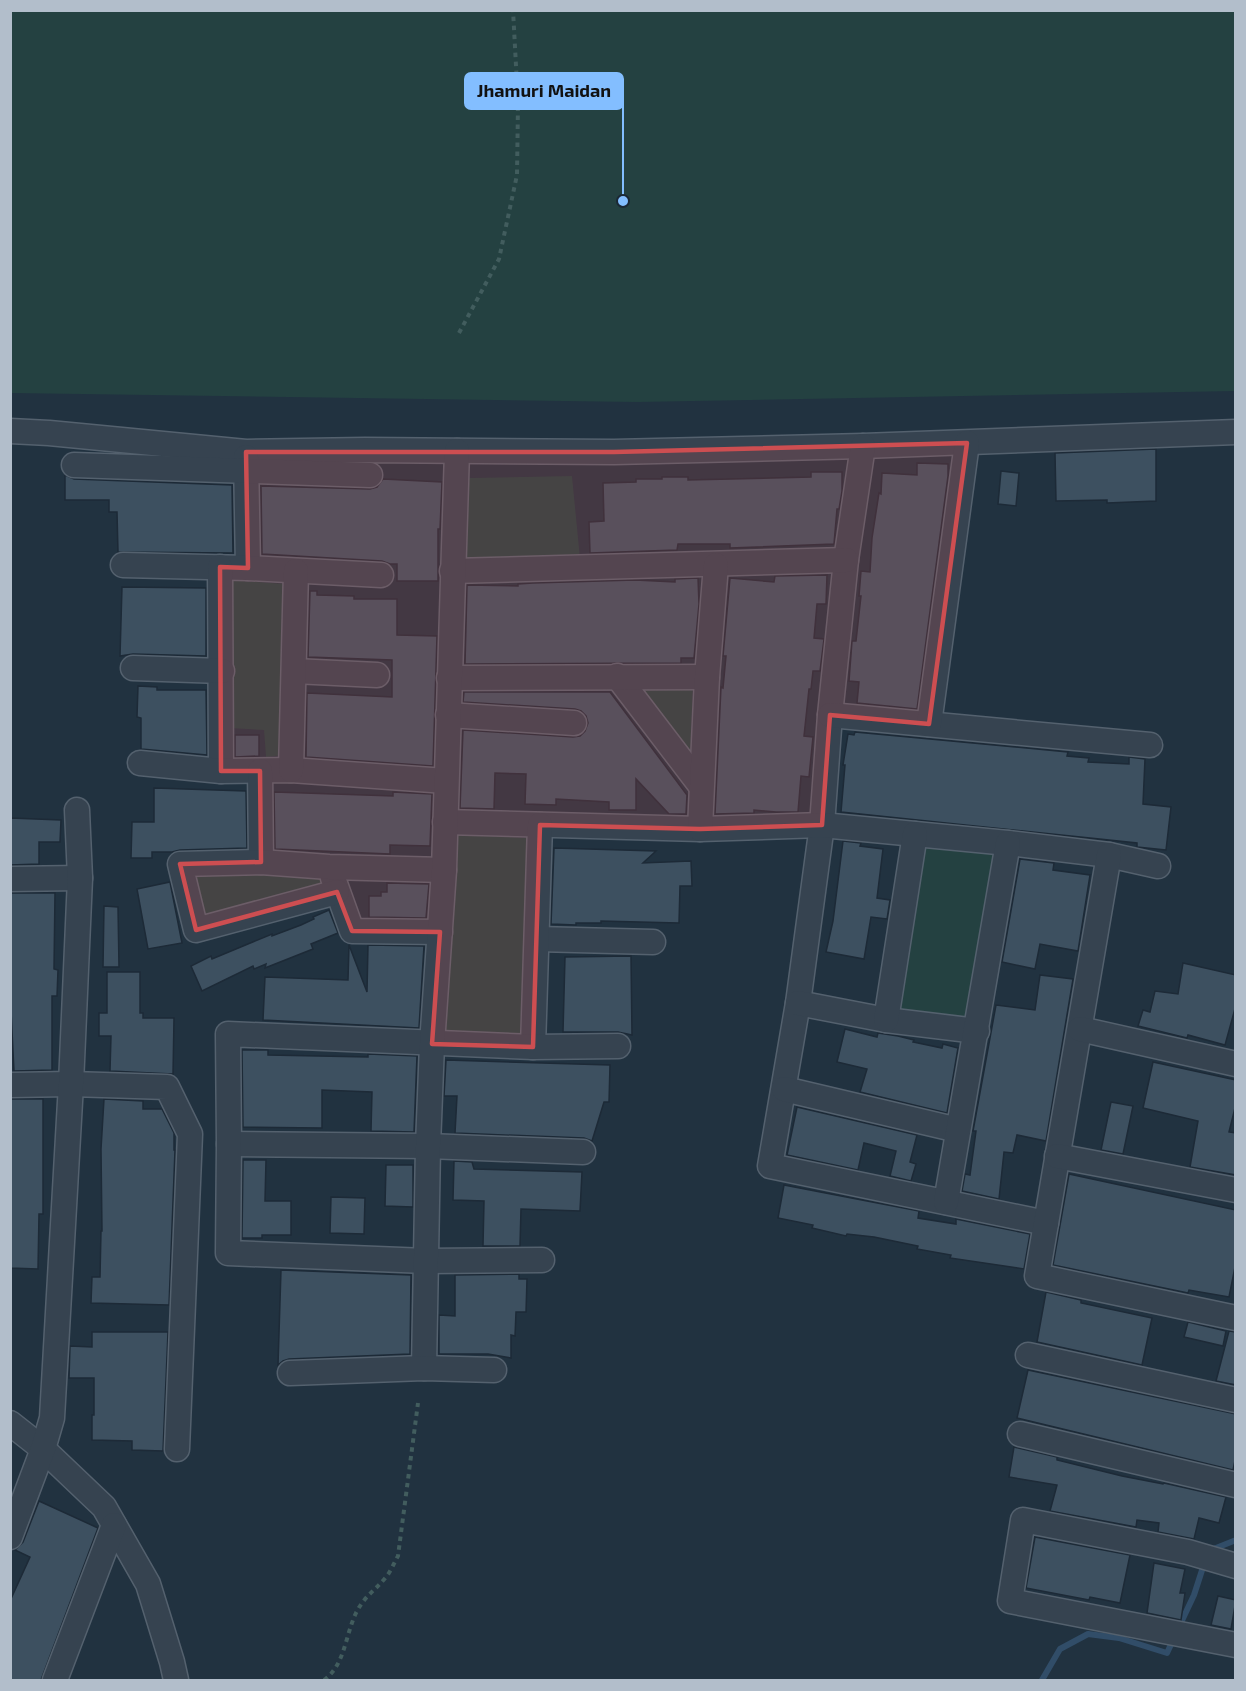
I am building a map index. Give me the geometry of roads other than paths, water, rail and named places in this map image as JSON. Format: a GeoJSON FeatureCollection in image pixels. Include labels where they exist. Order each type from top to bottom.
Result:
{"type":"FeatureCollection","features":[{"type":"Feature","properties":{"kind":"street"},"geometry":{"type":"LineString","coordinates":[[17,431],[49,433],[247,461],[370,475]]}},
{"type":"Feature","properties":{"kind":"street"},"geometry":{"type":"LineString","coordinates":[[74,465],[247,461],[457,451],[614,453],[863,446],[1236,432]]}},
{"type":"Feature","properties":{"kind":"street"},"geometry":{"type":"LineString","coordinates":[[929,724],[967,442]]}},
{"type":"Feature","properties":{"kind":"street"},"geometry":{"type":"LineString","coordinates":[[863,446],[846,560],[830,715],[822,825],[798,1004],[770,1166],[1046,1223]]}},
{"type":"Feature","properties":{"kind":"street"},"geometry":{"type":"LineString","coordinates":[[424,1368],[428,1146],[432,1044],[444,870],[457,451]]}},
{"type":"Feature","properties":{"kind":"street"},"geometry":{"type":"LineString","coordinates":[[247,461],[248,568]]}},
{"type":"Feature","properties":{"kind":"street"},"geometry":{"type":"LineString","coordinates":[[452,571],[846,560]]}},
{"type":"Feature","properties":{"kind":"street"},"geometry":{"type":"LineString","coordinates":[[123,565],[248,568],[381,575]]}},
{"type":"Feature","properties":{"kind":"street"},"geometry":{"type":"LineString","coordinates":[[700,829],[707,677],[716,565]]}},
{"type":"Feature","properties":{"kind":"street"},"geometry":{"type":"LineString","coordinates":[[220,567],[221,771]]}},
{"type":"Feature","properties":{"kind":"street"},"geometry":{"type":"LineString","coordinates":[[291,770],[296,570]]}},
{"type":"Feature","properties":{"kind":"street"},"geometry":{"type":"LineString","coordinates":[[133,668],[222,671]]}},
{"type":"Feature","properties":{"kind":"street"},"geometry":{"type":"LineString","coordinates":[[294,671],[376,675]]}},
{"type":"Feature","properties":{"kind":"street"},"geometry":{"type":"LineString","coordinates":[[617,676],[701,786]]}},
{"type":"Feature","properties":{"kind":"street"},"geometry":{"type":"LineString","coordinates":[[449,678],[707,677]]}},
{"type":"Feature","properties":{"kind":"street"},"geometry":{"type":"LineString","coordinates":[[448,715],[574,723]]}},
{"type":"Feature","properties":{"kind":"street"},"geometry":{"type":"LineString","coordinates":[[830,715],[1150,745]]}},
{"type":"Feature","properties":{"kind":"street"},"geometry":{"type":"LineString","coordinates":[[140,763],[221,771],[291,770],[446,781]]}},
{"type":"Feature","properties":{"kind":"street"},"geometry":{"type":"LineString","coordinates":[[260,771],[261,862]]}},
{"type":"Feature","properties":{"kind":"street"},"geometry":{"type":"LineString","coordinates":[[10,1537],[43,1449],[52,1418],[80,878],[77,810]]}},
{"type":"Feature","properties":{"kind":"street"},"geometry":{"type":"LineString","coordinates":[[445,822],[700,829],[822,825],[1109,855],[1158,866]]}},
{"type":"Feature","properties":{"kind":"street"},"geometry":{"type":"LineString","coordinates":[[533,1047],[540,825]]}},
{"type":"Feature","properties":{"kind":"street"},"geometry":{"type":"LineString","coordinates":[[885,1020],[915,834]]}},
{"type":"Feature","properties":{"kind":"street"},"geometry":{"type":"LineString","coordinates":[[946,1202],[1008,843]]}},
{"type":"Feature","properties":{"kind":"street"},"geometry":{"type":"LineString","coordinates":[[1109,855],[1037,1276],[1235,1316]]}},
{"type":"Feature","properties":{"kind":"street"},"geometry":{"type":"LineString","coordinates":[[337,892],[196,930],[180,864],[261,862],[329,867],[444,870]]}},
{"type":"Feature","properties":{"kind":"street"},"geometry":{"type":"LineString","coordinates":[[329,867],[352,931],[440,932]]}},
{"type":"Feature","properties":{"kind":"street"},"geometry":{"type":"LineString","coordinates":[[10,879],[80,878]]}},
{"type":"Feature","properties":{"kind":"street"},"geometry":{"type":"LineString","coordinates":[[537,939],[653,942]]}},
{"type":"Feature","properties":{"kind":"street"},"geometry":{"type":"LineString","coordinates":[[798,1004],[885,1020],[977,1031]]}},
{"type":"Feature","properties":{"kind":"street"},"geometry":{"type":"LineString","coordinates":[[1080,1029],[1234,1058]]}},
{"type":"Feature","properties":{"kind":"street"},"geometry":{"type":"LineString","coordinates":[[542,1260],[426,1261],[228,1253],[228,1034],[432,1044],[533,1047],[618,1046]]}},
{"type":"Feature","properties":{"kind":"street"},"geometry":{"type":"LineString","coordinates":[[10,1084],[167,1087],[190,1134],[177,1449]]}},
{"type":"Feature","properties":{"kind":"street"},"geometry":{"type":"LineString","coordinates":[[784,1089],[958,1130]]}},
{"type":"Feature","properties":{"kind":"street"},"geometry":{"type":"LineString","coordinates":[[229,1144],[428,1146],[583,1152]]}},
{"type":"Feature","properties":{"kind":"street"},"geometry":{"type":"LineString","coordinates":[[1057,1156],[1236,1190]]}},
{"type":"Feature","properties":{"kind":"street"},"geometry":{"type":"LineString","coordinates":[[1028,1355],[1236,1400]]}},
{"type":"Feature","properties":{"kind":"street"},"geometry":{"type":"LineString","coordinates":[[290,1373],[424,1368],[494,1370]]}},
{"type":"Feature","properties":{"kind":"street"},"geometry":{"type":"LineString","coordinates":[[10,1423],[43,1449],[104,1507],[148,1584],[176,1680]]}},
{"type":"Feature","properties":{"kind":"street"},"geometry":{"type":"LineString","coordinates":[[1020,1434],[1236,1485]]}},
{"type":"Feature","properties":{"kind":"street"},"geometry":{"type":"LineString","coordinates":[[1225,1563],[1188,1552],[1023,1520],[1010,1601],[1236,1645]]}},
{"type":"Feature","properties":{"kind":"street"},"geometry":{"type":"LineString","coordinates":[[55,1680],[114,1525]]}},
{"type":"Feature","properties":{"kind":"waterway"},"geometry":{"type":"LineString","coordinates":[[1211,1550],[1236,1540]]}},
{"type":"Feature","properties":{"kind":"waterway"},"geometry":{"type":"LineString","coordinates":[[1178,1629],[1194,1595],[1205,1561]]}},
{"type":"Feature","properties":{"kind":"waterway"},"geometry":{"type":"LineString","coordinates":[[1042,1680],[1060,1649],[1088,1634],[1119,1638],[1167,1653],[1174,1638]]}},
{"type":"Feature","properties":{"kind":"place","name":"Jhamuri Maidan"},"geometry":{"type":"Point","coordinates":[623,201]}}]}
